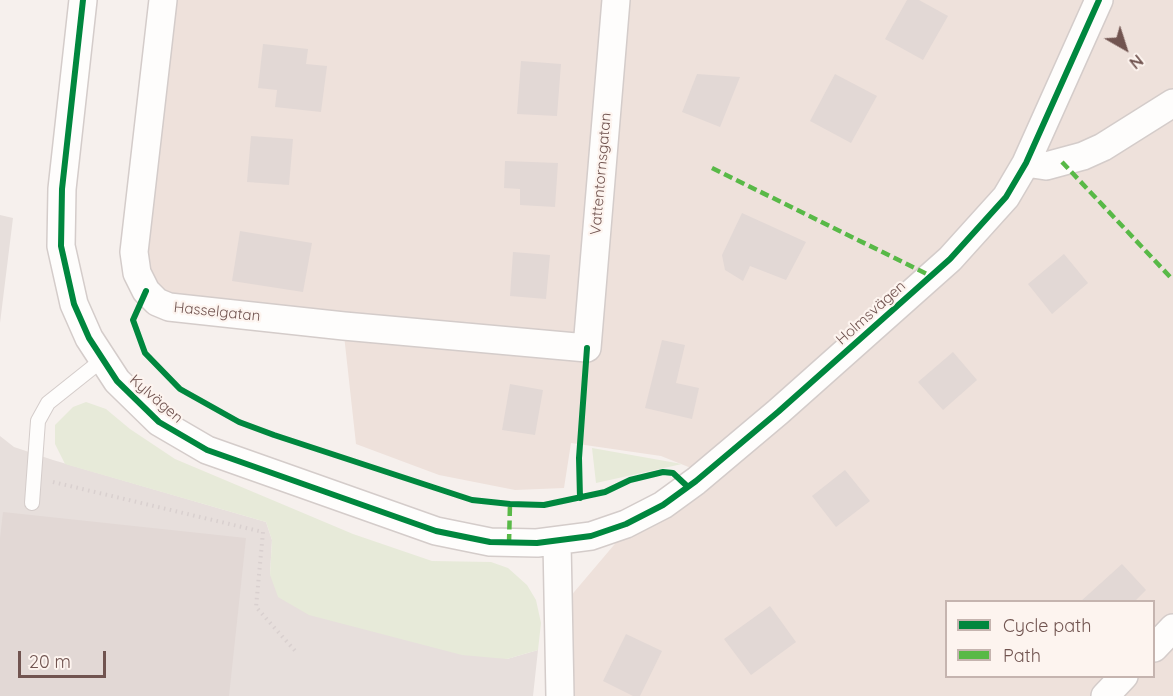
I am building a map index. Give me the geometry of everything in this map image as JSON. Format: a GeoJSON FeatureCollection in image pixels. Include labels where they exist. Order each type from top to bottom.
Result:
{"type":"FeatureCollection","features":[{"type":"Feature","properties":{"kind":"street","name":"Kylvägen"},"geometry":{"type":"LineString","coordinates":[[83,0],[62,189],[61,246],[74,304],[102,360],[117,381],[159,422],[207,450],[436,531],[490,542],[556,542]]}},
{"type":"Feature","properties":{"kind":"street","name":"Hasselgatan"},"geometry":{"type":"LineString","coordinates":[[163,0],[134,252],[137,273],[146,291],[157,302],[169,307],[587,348]]}},
{"type":"Feature","properties":{"kind":"street","name":"Vattentornsgatan"},"geometry":{"type":"LineString","coordinates":[[587,348],[615,0]]}},
{"type":"Feature","properties":{"kind":"street","name":"Holmsvägen"},"geometry":{"type":"LineString","coordinates":[[556,542],[591,536],[626,524],[663,505],[696,481],[950,258],[1006,196],[1026,163],[1099,0]]}},
{"type":"Feature","properties":{"kind":"street"},"geometry":{"type":"LineString","coordinates":[[1026,163],[1046,166],[1083,156],[1103,147],[1173,103]]}},
{"type":"Feature","properties":{"kind":"street"},"geometry":{"type":"LineString","coordinates":[[556,542],[560,696]]}},
{"type":"Feature","properties":{"kind":"street"},"geometry":{"type":"LineString","coordinates":[[1155,647],[1173,628]]}},
{"type":"Feature","properties":{"kind":"street"},"geometry":{"type":"LineString","coordinates":[[1105,696],[1122,678]]}},
{"type":"Feature","properties":{"kind":"lane"},"geometry":{"type":"LineString","coordinates":[[32,503],[32,477],[38,421],[48,403],[102,360]]}},
{"type":"Feature","properties":{"kind":"path"},"geometry":{"type":"LineString","coordinates":[[32,477],[263,532],[256,607],[297,653]]}},
{"type":"Feature","properties":{"kind":"shaded area"},"geometry":{"type":"Polygon","coordinates":[[[163,0],[1173,0],[1173,696],[553,696],[558,611],[636,519],[701,472],[661,456],[571,443],[564,488],[515,490],[439,475],[356,444],[343,326],[157,302],[136,225],[163,0]]]}},
{"type":"Feature","properties":{"kind":"shaded area"},"geometry":{"type":"Polygon","coordinates":[[[0,215],[13,218],[0,323],[0,215]]]}},
{"type":"Feature","properties":{"kind":"shaded area"},"geometry":{"type":"Polygon","coordinates":[[[0,436],[14,447],[53,460],[266,522],[272,540],[270,575],[507,659],[538,650],[533,696],[0,696],[0,436]]]}},
{"type":"Feature","properties":{"kind":"green space"},"geometry":{"type":"Polygon","coordinates":[[[86,402],[106,409],[130,429],[175,459],[353,534],[432,561],[491,562],[508,568],[527,585],[536,600],[541,623],[538,650],[507,659],[462,655],[309,615],[278,597],[270,575],[272,540],[266,522],[65,464],[55,444],[55,425],[73,407],[86,402]]]}},
{"type":"Feature","properties":{"kind":"green space"},"geometry":{"type":"Polygon","coordinates":[[[592,448],[682,464],[596,483],[592,448]]]}},
{"type":"Feature","properties":{"kind":"building"},"geometry":{"type":"Polygon","coordinates":[[[907,0],[919,0],[948,16],[923,60],[885,39],[907,0]]]}},
{"type":"Feature","properties":{"kind":"building"},"geometry":{"type":"Polygon","coordinates":[[[263,44],[308,49],[306,64],[327,66],[321,112],[275,107],[277,90],[258,88],[263,44]]]}},
{"type":"Feature","properties":{"kind":"building"},"geometry":{"type":"Polygon","coordinates":[[[521,61],[561,64],[557,116],[517,114],[521,61]]]}},
{"type":"Feature","properties":{"kind":"building"},"geometry":{"type":"Polygon","coordinates":[[[697,74],[740,77],[720,127],[682,112],[697,74]]]}},
{"type":"Feature","properties":{"kind":"building"},"geometry":{"type":"Polygon","coordinates":[[[835,74],[877,96],[851,143],[810,121],[835,74]]]}},
{"type":"Feature","properties":{"kind":"building"},"geometry":{"type":"Polygon","coordinates":[[[251,136],[293,139],[289,185],[247,182],[251,136]]]}},
{"type":"Feature","properties":{"kind":"building"},"geometry":{"type":"Polygon","coordinates":[[[505,161],[558,163],[555,207],[520,205],[520,189],[504,188],[505,161]]]}},
{"type":"Feature","properties":{"kind":"building"},"geometry":{"type":"Polygon","coordinates":[[[742,213],[806,242],[786,280],[750,266],[743,281],[725,270],[722,255],[742,213]]]}},
{"type":"Feature","properties":{"kind":"building"},"geometry":{"type":"Polygon","coordinates":[[[240,231],[312,243],[303,292],[232,281],[240,231]]]}},
{"type":"Feature","properties":{"kind":"building"},"geometry":{"type":"Polygon","coordinates":[[[513,252],[550,255],[546,299],[510,296],[513,252]]]}},
{"type":"Feature","properties":{"kind":"building"},"geometry":{"type":"Polygon","coordinates":[[[1064,254],[1088,283],[1052,314],[1028,284],[1064,254]]]}},
{"type":"Feature","properties":{"kind":"building"},"geometry":{"type":"Polygon","coordinates":[[[662,340],[685,345],[676,383],[699,388],[692,419],[645,408],[662,340]]]}},
{"type":"Feature","properties":{"kind":"building"},"geometry":{"type":"Polygon","coordinates":[[[953,352],[977,380],[943,410],[918,382],[953,352]]]}},
{"type":"Feature","properties":{"kind":"building"},"geometry":{"type":"Polygon","coordinates":[[[510,384],[543,390],[535,435],[502,430],[510,384]]]}},
{"type":"Feature","properties":{"kind":"building"},"geometry":{"type":"Polygon","coordinates":[[[845,470],[870,501],[836,527],[812,496],[845,470]]]}},
{"type":"Feature","properties":{"kind":"building"},"geometry":{"type":"Polygon","coordinates":[[[3,512],[246,538],[229,696],[0,696],[0,538],[3,512]]]}},
{"type":"Feature","properties":{"kind":"building"},"geometry":{"type":"Polygon","coordinates":[[[1122,564],[1146,590],[1136,600],[1082,600],[1122,564]]]}},
{"type":"Feature","properties":{"kind":"building"},"geometry":{"type":"Polygon","coordinates":[[[770,606],[796,642],[751,675],[724,639],[770,606]]]}},
{"type":"Feature","properties":{"kind":"building"},"geometry":{"type":"Polygon","coordinates":[[[626,634],[662,651],[640,696],[633,696],[603,681],[626,634]]]}},
{"type":"Feature","properties":{"kind":"marked path"},"geometry":{"type":"LineString","coordinates":[[1062,162],[1173,280]]}},
{"type":"Feature","properties":{"kind":"marked path"},"geometry":{"type":"LineString","coordinates":[[712,168],[931,276]]}},
{"type":"Feature","properties":{"kind":"marked path"},"geometry":{"type":"LineString","coordinates":[[509,543],[510,504]]}},
{"type":"Feature","properties":{"kind":"cycle path"},"geometry":{"type":"LineString","coordinates":[[83,0],[62,189],[61,246],[74,304],[89,338],[117,381],[159,422],[207,450],[436,531],[490,542],[537,543],[591,536],[626,524],[663,505],[696,481],[778,412],[950,259],[1006,197],[1026,163],[1099,0]]}},
{"type":"Feature","properties":{"kind":"cycle path"},"geometry":{"type":"LineString","coordinates":[[146,291],[133,320],[145,353],[180,389],[239,422],[274,435],[472,500],[544,505],[605,492],[630,480],[663,472],[673,473],[688,487]]}},
{"type":"Feature","properties":{"kind":"cycle path"},"geometry":{"type":"LineString","coordinates":[[580,498],[579,458],[587,348]]}}]}
